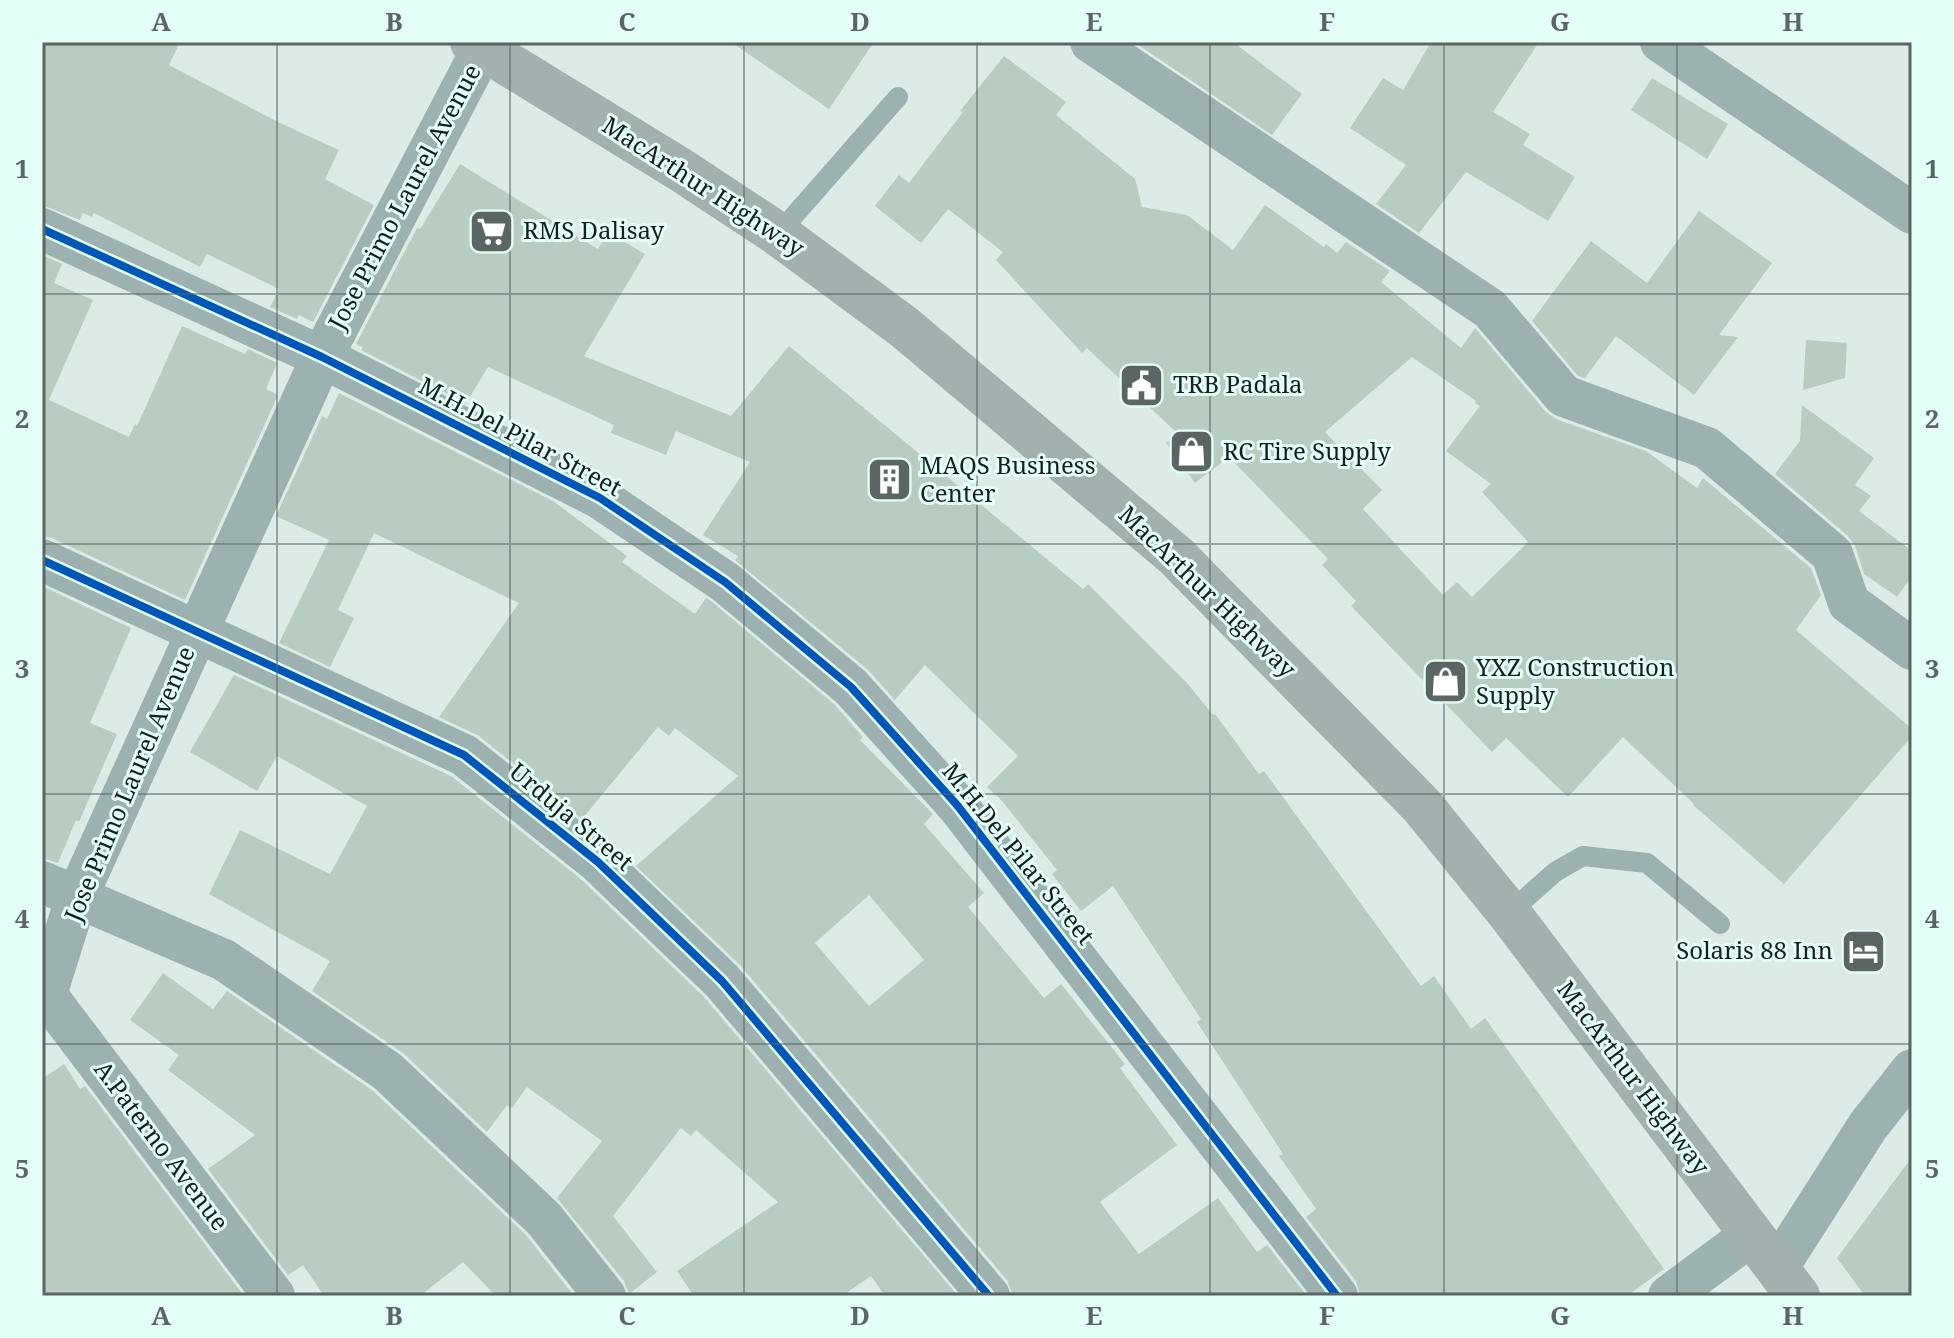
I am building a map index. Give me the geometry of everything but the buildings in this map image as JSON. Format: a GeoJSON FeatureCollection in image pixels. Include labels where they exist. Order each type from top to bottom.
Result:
{"type":"FeatureCollection","features":[{"type":"Feature","properties":{"kind":"highway","name":"MacArthur Highway"},"geometry":{"type":"LineString","coordinates":[[477,45],[681,170],[778,234],[904,327],[1176,556],[1422,806],[1509,913],[1776,1266]]}},
{"type":"Feature","properties":{"kind":"street"},"geometry":{"type":"LineString","coordinates":[[1091,42],[1490,309],[1564,396],[1707,448],[1832,554],[1849,603],[1912,649]]}},
{"type":"Feature","properties":{"kind":"street"},"geometry":{"type":"LineString","coordinates":[[1661,42],[1912,213]]}},
{"type":"Feature","properties":{"kind":"street","name":"Jose Primo Laurel Avenue"},"geometry":{"type":"LineString","coordinates":[[45,1002],[59,890],[195,633],[322,357],[477,45]]}},
{"type":"Feature","properties":{"kind":"street","name":"M.H.Del Pilar Street"},"geometry":{"type":"LineString","coordinates":[[42,229],[322,357],[600,498],[725,582],[851,687],[957,805],[1337,1296]]}},
{"type":"Feature","properties":{"kind":"street","name":"Urduja Street"},"geometry":{"type":"LineString","coordinates":[[42,560],[464,755],[598,862],[722,981],[989,1296]]}},
{"type":"Feature","properties":{"kind":"street"},"geometry":{"type":"LineString","coordinates":[[59,890],[224,960],[387,1071],[544,1219],[605,1296]]}},
{"type":"Feature","properties":{"kind":"street","name":"A.Paterno Avenue"},"geometry":{"type":"LineString","coordinates":[[45,1002],[274,1296]]}},
{"type":"Feature","properties":{"kind":"street"},"geometry":{"type":"LineString","coordinates":[[1669,1296],[1776,1266],[1868,1126],[1912,1070]]}},
{"type":"Feature","properties":{"kind":"lane"},"geometry":{"type":"LineString","coordinates":[[778,234],[898,97]]}},
{"type":"Feature","properties":{"kind":"lane"},"geometry":{"type":"LineString","coordinates":[[1509,913],[1555,872],[1583,856],[1647,863],[1720,924]]}},
{"type":"Feature","properties":{"kind":"cycle path"},"geometry":{"type":"LineString","coordinates":[[42,229],[322,357],[600,498],[725,582],[851,687],[957,805],[1337,1296]]}},
{"type":"Feature","properties":{"kind":"cycle path"},"geometry":{"type":"LineString","coordinates":[[42,560],[464,755],[598,862],[722,981],[989,1296]]}},
{"type":"Feature","properties":{"kind":"place","name":"RMS Dalisay"},"geometry":{"type":"Point","coordinates":[492,231]}},
{"type":"Feature","properties":{"kind":"place","name":"TRB Padala"},"geometry":{"type":"Point","coordinates":[1142,385]}},
{"type":"Feature","properties":{"kind":"place","name":"RC Tire Supply"},"geometry":{"type":"Point","coordinates":[1192,452]}},
{"type":"Feature","properties":{"kind":"place","name":"MAQS Business Center"},"geometry":{"type":"Point","coordinates":[889,480]}},
{"type":"Feature","properties":{"kind":"place","name":"YXZ Construction Supply"},"geometry":{"type":"Point","coordinates":[1445,682]}},
{"type":"Feature","properties":{"kind":"place","name":"Solaris 88 Inn"},"geometry":{"type":"Point","coordinates":[1864,951]}}]}
